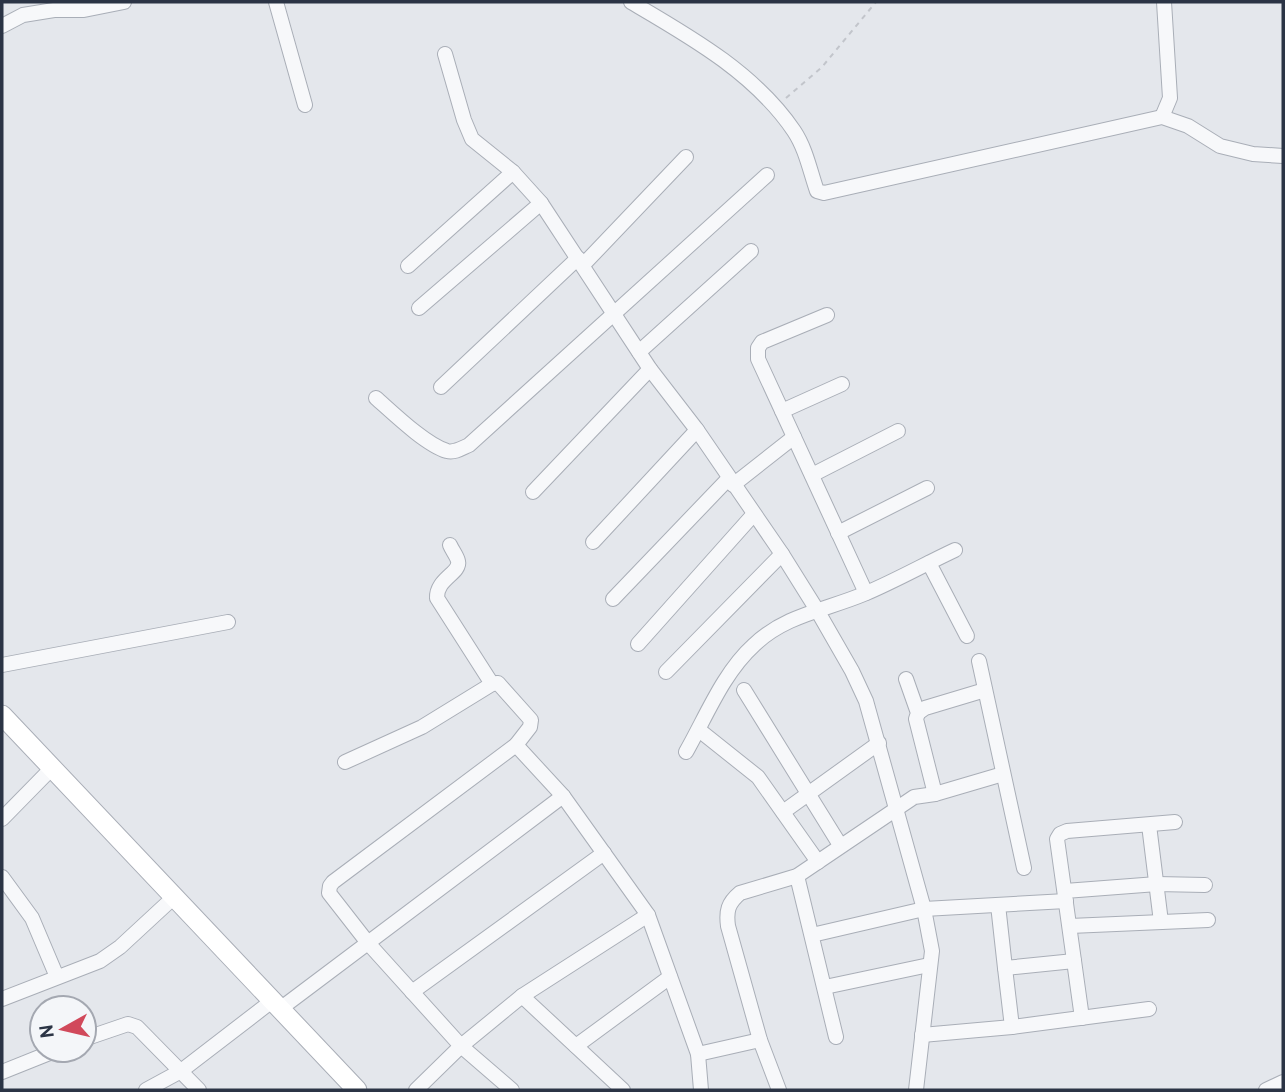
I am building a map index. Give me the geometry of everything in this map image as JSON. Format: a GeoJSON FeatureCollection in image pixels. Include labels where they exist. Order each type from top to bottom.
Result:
{"type":"FeatureCollection","features":[{"type":"Feature","properties":{"kind":"main road"},"geometry":{"type":"LineString","coordinates":[[2,715],[357,1090]]}},
{"type":"Feature","properties":{"kind":"street"},"geometry":{"type":"LineString","coordinates":[[2,26],[23,15],[54,10],[84,10],[124,2]]}},
{"type":"Feature","properties":{"kind":"street"},"geometry":{"type":"LineString","coordinates":[[276,2],[305,105]]}},
{"type":"Feature","properties":{"kind":"street"},"geometry":{"type":"LineString","coordinates":[[631,2],[693,38],[758,89],[794,132],[807,159],[817,191],[824,193],[1162,117],[1188,126],[1220,146],[1253,154],[1283,156]]}},
{"type":"Feature","properties":{"kind":"street"},"geometry":{"type":"LineString","coordinates":[[1162,117],[1170,98],[1164,2]]}},
{"type":"Feature","properties":{"kind":"street"},"geometry":{"type":"LineString","coordinates":[[445,54],[472,139],[513,172],[541,203],[650,369],[697,430],[782,554],[852,671],[866,701],[924,909],[932,951],[916,1090]]}},
{"type":"Feature","properties":{"kind":"street"},"geometry":{"type":"LineString","coordinates":[[441,387],[581,262],[686,157]]}},
{"type":"Feature","properties":{"kind":"street"},"geometry":{"type":"LineString","coordinates":[[408,266],[513,172]]}},
{"type":"Feature","properties":{"kind":"street"},"geometry":{"type":"LineString","coordinates":[[376,398],[416,432],[448,451],[468,446],[766,175]]}},
{"type":"Feature","properties":{"kind":"street"},"geometry":{"type":"LineString","coordinates":[[419,308],[541,203]]}},
{"type":"Feature","properties":{"kind":"street"},"geometry":{"type":"LineString","coordinates":[[639,352],[751,251]]}},
{"type":"Feature","properties":{"kind":"street"},"geometry":{"type":"LineString","coordinates":[[827,315],[762,342],[758,348],[758,359],[866,593]]}},
{"type":"Feature","properties":{"kind":"street"},"geometry":{"type":"LineString","coordinates":[[533,492],[650,369]]}},
{"type":"Feature","properties":{"kind":"street"},"geometry":{"type":"LineString","coordinates":[[782,411],[842,384]]}},
{"type":"Feature","properties":{"kind":"street"},"geometry":{"type":"LineString","coordinates":[[593,542],[697,430]]}},
{"type":"Feature","properties":{"kind":"street"},"geometry":{"type":"LineString","coordinates":[[812,475],[898,431]]}},
{"type":"Feature","properties":{"kind":"street"},"geometry":{"type":"LineString","coordinates":[[613,599],[731,481],[794,437]]}},
{"type":"Feature","properties":{"kind":"street"},"geometry":{"type":"LineString","coordinates":[[838,533],[927,488]]}},
{"type":"Feature","properties":{"kind":"street"},"geometry":{"type":"LineString","coordinates":[[638,644],[753,515]]}},
{"type":"Feature","properties":{"kind":"street"},"geometry":{"type":"LineString","coordinates":[[450,545],[459,562],[458,568],[439,584],[437,598],[492,684]]}},
{"type":"Feature","properties":{"kind":"street"},"geometry":{"type":"LineString","coordinates":[[686,752],[737,663],[753,645],[790,620],[866,593],[955,550]]}},
{"type":"Feature","properties":{"kind":"street"},"geometry":{"type":"LineString","coordinates":[[667,672],[782,554]]}},
{"type":"Feature","properties":{"kind":"street"},"geometry":{"type":"LineString","coordinates":[[929,563],[967,636]]}},
{"type":"Feature","properties":{"kind":"street"},"geometry":{"type":"LineString","coordinates":[[2,665],[228,622]]}},
{"type":"Feature","properties":{"kind":"street"},"geometry":{"type":"LineString","coordinates":[[979,661],[1024,868]]}},
{"type":"Feature","properties":{"kind":"street"},"geometry":{"type":"LineString","coordinates":[[906,679],[918,713]]}},
{"type":"Feature","properties":{"kind":"street"},"geometry":{"type":"LineString","coordinates":[[345,762],[422,727],[492,684],[498,683],[531,720],[530,727],[516,745],[330,886],[331,897],[368,943],[461,1046],[512,1090]]}},
{"type":"Feature","properties":{"kind":"street"},"geometry":{"type":"LineString","coordinates":[[744,690],[840,845]]}},
{"type":"Feature","properties":{"kind":"street"},"geometry":{"type":"LineString","coordinates":[[935,794],[916,719],[918,713],[925,708],[985,690]]}},
{"type":"Feature","properties":{"kind":"street"},"geometry":{"type":"LineString","coordinates":[[699,730],[758,777],[818,862]]}},
{"type":"Feature","properties":{"kind":"street"},"geometry":{"type":"LineString","coordinates":[[783,812],[878,743]]}},
{"type":"Feature","properties":{"kind":"street"},"geometry":{"type":"LineString","coordinates":[[516,745],[563,796],[648,915],[698,1054],[701,1090]]}},
{"type":"Feature","properties":{"kind":"street"},"geometry":{"type":"LineString","coordinates":[[2,818],[51,769]]}},
{"type":"Feature","properties":{"kind":"street"},"geometry":{"type":"LineString","coordinates":[[779,1090],[760,1040],[728,926],[726,911],[733,898],[740,893],[797,876],[914,797],[935,794],[1003,774]]}},
{"type":"Feature","properties":{"kind":"street"},"geometry":{"type":"LineString","coordinates":[[146,1090],[181,1072],[368,943],[563,796]]}},
{"type":"Feature","properties":{"kind":"street"},"geometry":{"type":"LineString","coordinates":[[1082,1018],[1066,896],[1056,843],[1060,834],[1067,831],[1175,822]]}},
{"type":"Feature","properties":{"kind":"street"},"geometry":{"type":"LineString","coordinates":[[1149,825],[1161,922]]}},
{"type":"Feature","properties":{"kind":"street"},"geometry":{"type":"LineString","coordinates":[[412,992],[604,853]]}},
{"type":"Feature","properties":{"kind":"street"},"geometry":{"type":"LineString","coordinates":[[797,876],[836,1037]]}},
{"type":"Feature","properties":{"kind":"street"},"geometry":{"type":"LineString","coordinates":[[2,877],[32,919],[57,977]]}},
{"type":"Feature","properties":{"kind":"street"},"geometry":{"type":"LineString","coordinates":[[812,935],[924,909],[998,905],[1157,884],[1205,885]]}},
{"type":"Feature","properties":{"kind":"street"},"geometry":{"type":"LineString","coordinates":[[2,999],[100,961],[120,947],[173,898]]}},
{"type":"Feature","properties":{"kind":"street"},"geometry":{"type":"LineString","coordinates":[[998,905],[1012,1027]]}},
{"type":"Feature","properties":{"kind":"street"},"geometry":{"type":"LineString","coordinates":[[416,1090],[461,1046],[522,996],[648,915]]}},
{"type":"Feature","properties":{"kind":"street"},"geometry":{"type":"LineString","coordinates":[[1070,926],[1208,920]]}},
{"type":"Feature","properties":{"kind":"street"},"geometry":{"type":"LineString","coordinates":[[1005,968],[1074,961]]}},
{"type":"Feature","properties":{"kind":"street"},"geometry":{"type":"LineString","coordinates":[[825,987],[929,965]]}},
{"type":"Feature","properties":{"kind":"street"},"geometry":{"type":"LineString","coordinates":[[576,1046],[670,977]]}},
{"type":"Feature","properties":{"kind":"street"},"geometry":{"type":"LineString","coordinates":[[522,996],[623,1090]]}},
{"type":"Feature","properties":{"kind":"street"},"geometry":{"type":"LineString","coordinates":[[922,1035],[1012,1027],[1149,1009]]}},
{"type":"Feature","properties":{"kind":"street"},"geometry":{"type":"LineString","coordinates":[[98,1034],[128,1024],[137,1027],[199,1090]]}},
{"type":"Feature","properties":{"kind":"street"},"geometry":{"type":"LineString","coordinates":[[698,1054],[760,1040]]}},
{"type":"Feature","properties":{"kind":"street"},"geometry":{"type":"LineString","coordinates":[[2,1072],[28,1062]]}},
{"type":"Feature","properties":{"kind":"street"},"geometry":{"type":"LineString","coordinates":[[1266,1090],[1283,1082]]}},
{"type":"Feature","properties":{"kind":"path"},"geometry":{"type":"LineString","coordinates":[[775,108],[822,67],[876,2]]}}]}
